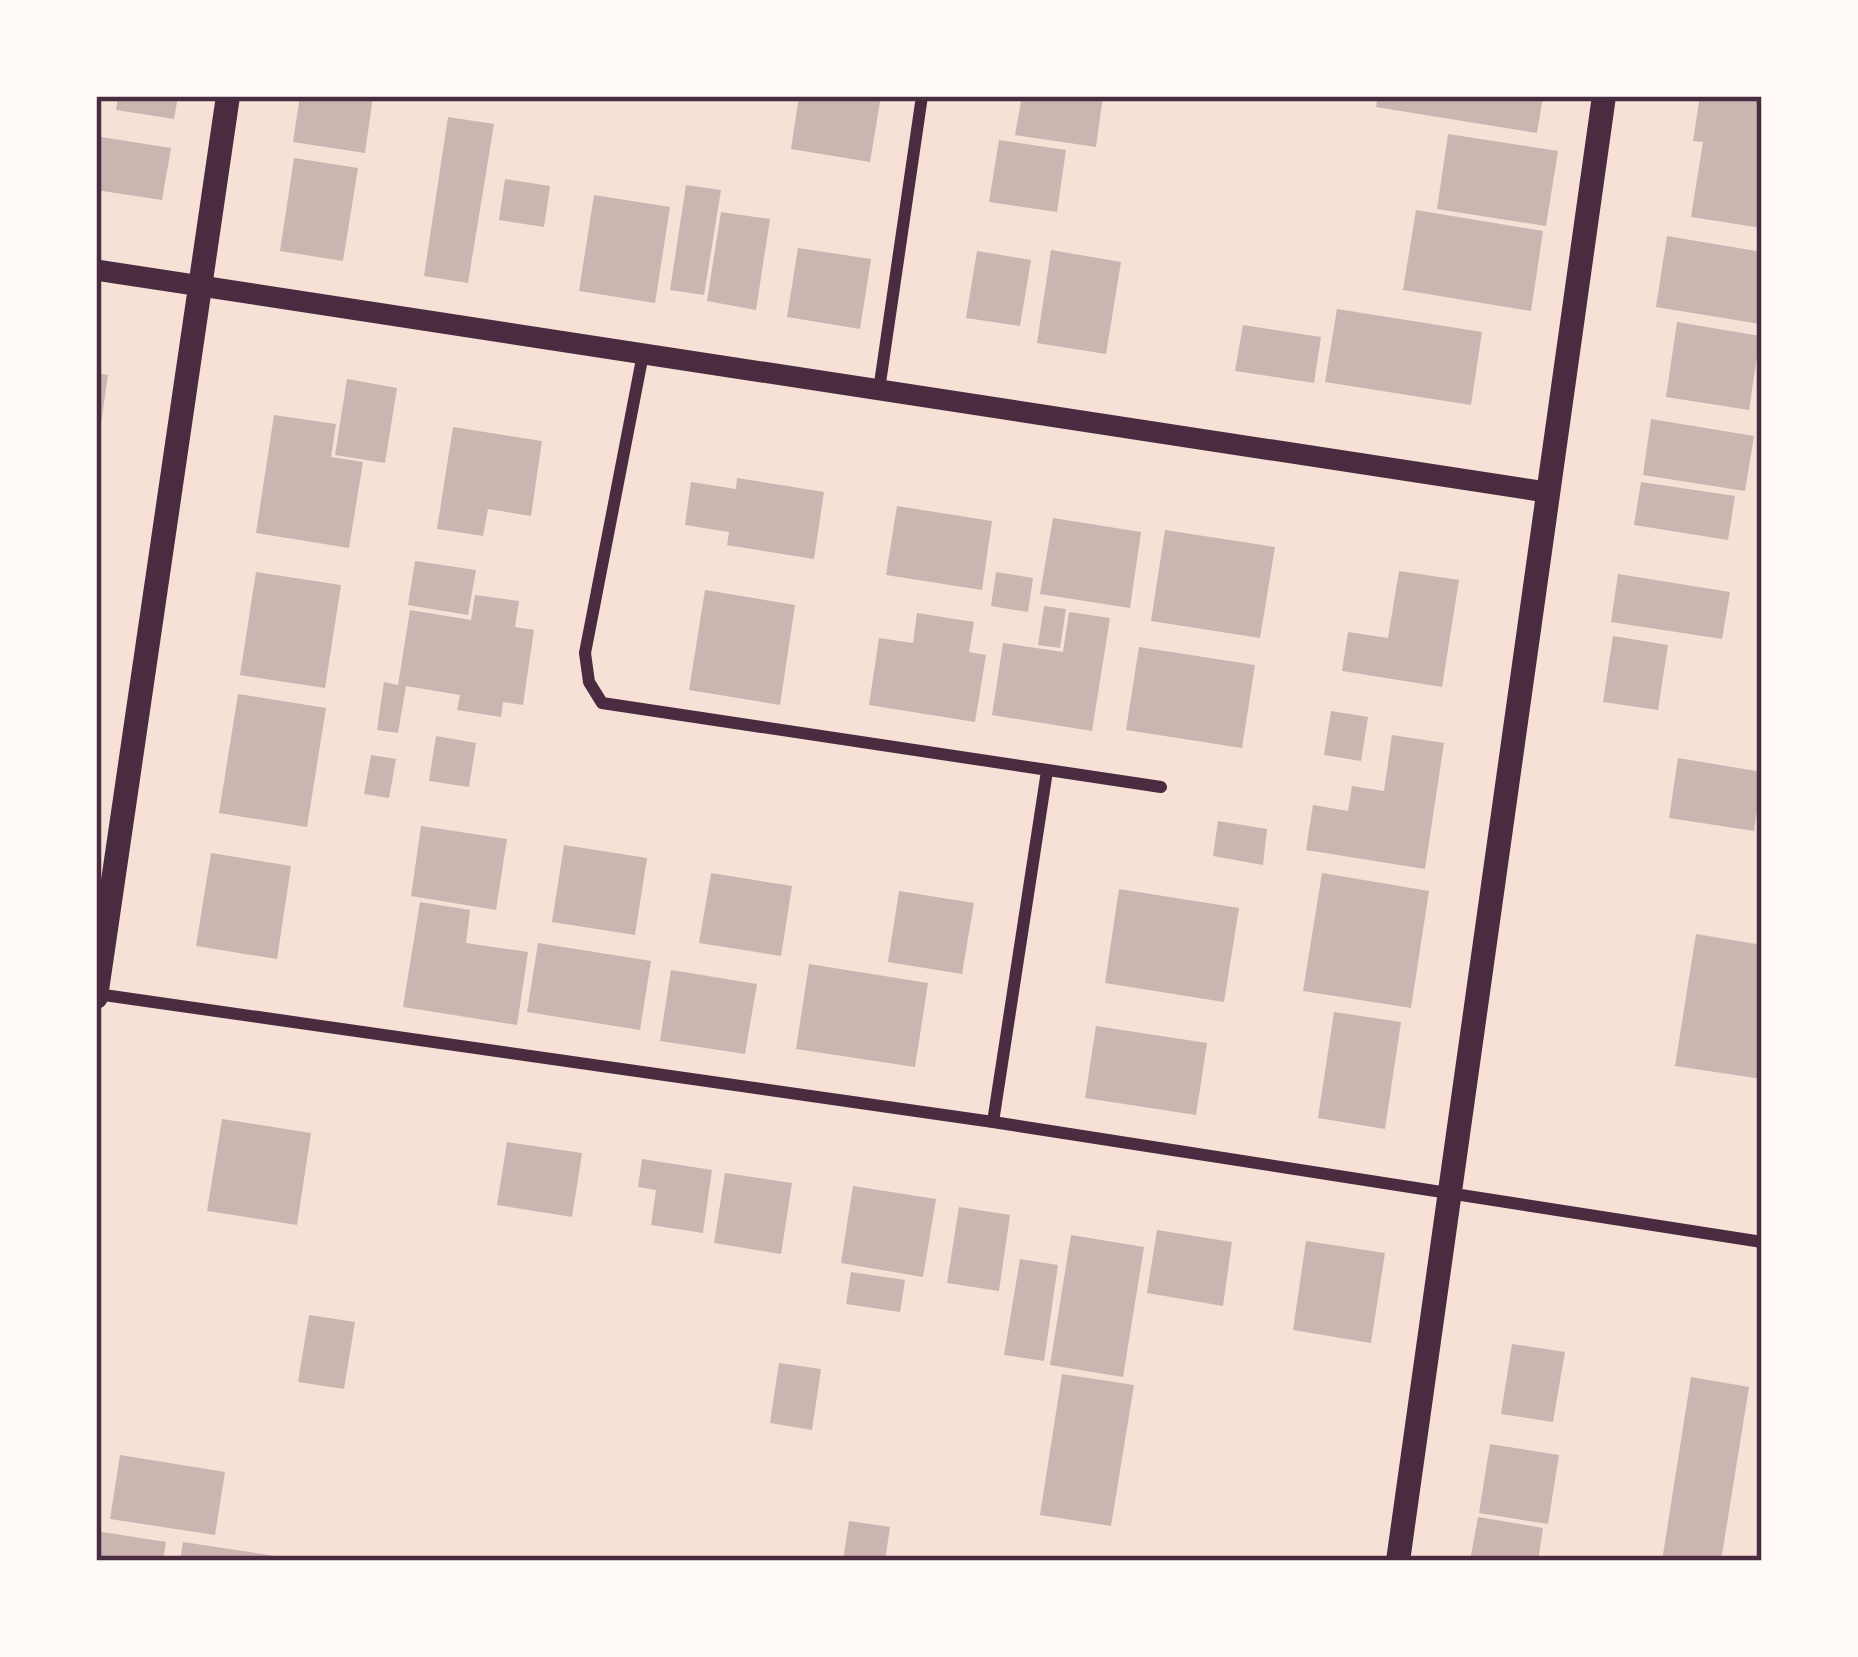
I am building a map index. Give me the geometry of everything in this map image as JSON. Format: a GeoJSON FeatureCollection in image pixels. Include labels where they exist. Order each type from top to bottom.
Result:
{"type":"FeatureCollection","features":[{"type":"Feature","properties":{"kind":"main road"},"geometry":{"type":"LineString","coordinates":[[96,995],[228,96]]}},
{"type":"Feature","properties":{"kind":"main road"},"geometry":{"type":"LineString","coordinates":[[1398,1561],[1604,96]]}},
{"type":"Feature","properties":{"kind":"street"},"geometry":{"type":"LineString","coordinates":[[879,390],[922,96]]}},
{"type":"Feature","properties":{"kind":"street"},"geometry":{"type":"LineString","coordinates":[[96,270],[1546,492]]}},
{"type":"Feature","properties":{"kind":"street"},"geometry":{"type":"LineString","coordinates":[[643,354],[585,653],[590,682],[602,704],[1161,787]]}},
{"type":"Feature","properties":{"kind":"street"},"geometry":{"type":"LineString","coordinates":[[993,1122],[1046,772]]}},
{"type":"Feature","properties":{"kind":"street"},"geometry":{"type":"LineString","coordinates":[[96,995],[993,1122],[1762,1242]]}},
{"type":"Feature","properties":{"kind":"building"},"geometry":{"type":"Polygon","coordinates":[[[118,96],[178,96],[174,119],[116,110],[118,96]]]}},
{"type":"Feature","properties":{"kind":"building"},"geometry":{"type":"Polygon","coordinates":[[[300,96],[373,96],[365,153],[293,142],[300,96]]]}},
{"type":"Feature","properties":{"kind":"building"},"geometry":{"type":"Polygon","coordinates":[[[799,96],[881,96],[870,162],[791,149],[799,96]]]}},
{"type":"Feature","properties":{"kind":"building"},"geometry":{"type":"Polygon","coordinates":[[[1022,96],[1103,96],[1096,147],[1015,135],[1022,96]]]}},
{"type":"Feature","properties":{"kind":"building"},"geometry":{"type":"Polygon","coordinates":[[[1378,96],[1543,96],[1537,133],[1376,107],[1378,96]]]}},
{"type":"Feature","properties":{"kind":"building"},"geometry":{"type":"Polygon","coordinates":[[[1700,96],[1762,100],[1762,228],[1691,217],[1703,142],[1693,141],[1700,96]]]}},
{"type":"Feature","properties":{"kind":"building"},"geometry":{"type":"Polygon","coordinates":[[[448,117],[494,124],[468,283],[424,276],[448,117]]]}},
{"type":"Feature","properties":{"kind":"building"},"geometry":{"type":"Polygon","coordinates":[[[1448,134],[1558,151],[1546,226],[1437,209],[1448,134]]]}},
{"type":"Feature","properties":{"kind":"building"},"geometry":{"type":"Polygon","coordinates":[[[101,137],[171,148],[162,200],[96,190],[101,137]]]}},
{"type":"Feature","properties":{"kind":"building"},"geometry":{"type":"Polygon","coordinates":[[[999,140],[1066,150],[1057,212],[989,202],[999,140]]]}},
{"type":"Feature","properties":{"kind":"building"},"geometry":{"type":"Polygon","coordinates":[[[294,158],[358,168],[343,261],[280,251],[294,158]]]}},
{"type":"Feature","properties":{"kind":"building"},"geometry":{"type":"Polygon","coordinates":[[[505,179],[550,186],[544,227],[499,220],[505,179]]]}},
{"type":"Feature","properties":{"kind":"building"},"geometry":{"type":"Polygon","coordinates":[[[686,185],[721,190],[704,295],[670,290],[686,185]]]}},
{"type":"Feature","properties":{"kind":"building"},"geometry":{"type":"Polygon","coordinates":[[[594,195],[670,207],[655,303],[579,291],[594,195]]]}},
{"type":"Feature","properties":{"kind":"building"},"geometry":{"type":"Polygon","coordinates":[[[1416,210],[1543,231],[1531,311],[1403,290],[1416,210]]]}},
{"type":"Feature","properties":{"kind":"building"},"geometry":{"type":"Polygon","coordinates":[[[721,212],[770,219],[756,310],[707,301],[721,212]]]}},
{"type":"Feature","properties":{"kind":"building"},"geometry":{"type":"Polygon","coordinates":[[[1667,236],[1762,252],[1760,324],[1656,307],[1667,236]]]}},
{"type":"Feature","properties":{"kind":"building"},"geometry":{"type":"Polygon","coordinates":[[[798,248],[871,259],[860,329],[787,317],[798,248]]]}},
{"type":"Feature","properties":{"kind":"building"},"geometry":{"type":"Polygon","coordinates":[[[1051,250],[1121,262],[1106,354],[1037,343],[1051,250]]]}},
{"type":"Feature","properties":{"kind":"building"},"geometry":{"type":"Polygon","coordinates":[[[977,251],[1031,260],[1020,326],[966,318],[977,251]]]}},
{"type":"Feature","properties":{"kind":"building"},"geometry":{"type":"Polygon","coordinates":[[[1337,309],[1482,332],[1471,405],[1325,382],[1337,309]]]}},
{"type":"Feature","properties":{"kind":"building"},"geometry":{"type":"Polygon","coordinates":[[[1677,322],[1760,336],[1749,410],[1666,397],[1677,322]]]}},
{"type":"Feature","properties":{"kind":"building"},"geometry":{"type":"Polygon","coordinates":[[[1243,325],[1321,337],[1314,383],[1235,371],[1243,325]]]}},
{"type":"Feature","properties":{"kind":"building"},"geometry":{"type":"Polygon","coordinates":[[[96,373],[108,375],[99,437],[96,437],[96,373]]]}},
{"type":"Feature","properties":{"kind":"building"},"geometry":{"type":"Polygon","coordinates":[[[347,379],[397,388],[385,463],[335,455],[347,379]]]}},
{"type":"Feature","properties":{"kind":"building"},"geometry":{"type":"Polygon","coordinates":[[[274,415],[336,424],[331,457],[363,462],[349,548],[256,533],[274,415]]]}},
{"type":"Feature","properties":{"kind":"building"},"geometry":{"type":"Polygon","coordinates":[[[1651,419],[1754,436],[1745,491],[1643,475],[1651,419]]]}},
{"type":"Feature","properties":{"kind":"building"},"geometry":{"type":"Polygon","coordinates":[[[453,427],[542,441],[531,516],[488,509],[483,536],[437,529],[453,427]]]}},
{"type":"Feature","properties":{"kind":"building"},"geometry":{"type":"Polygon","coordinates":[[[737,478],[824,492],[814,559],[727,545],[729,532],[685,525],[691,482],[736,489],[737,478]]]}},
{"type":"Feature","properties":{"kind":"building"},"geometry":{"type":"Polygon","coordinates":[[[1641,482],[1735,496],[1728,540],[1634,525],[1641,482]]]}},
{"type":"Feature","properties":{"kind":"building"},"geometry":{"type":"Polygon","coordinates":[[[897,506],[992,521],[982,590],[886,575],[897,506]]]}},
{"type":"Feature","properties":{"kind":"building"},"geometry":{"type":"Polygon","coordinates":[[[1053,518],[1141,532],[1130,608],[1040,594],[1053,518]]]}},
{"type":"Feature","properties":{"kind":"building"},"geometry":{"type":"Polygon","coordinates":[[[1165,530],[1275,547],[1260,638],[1151,621],[1165,530]]]}},
{"type":"Feature","properties":{"kind":"building"},"geometry":{"type":"Polygon","coordinates":[[[415,561],[476,570],[468,615],[408,605],[415,561]]]}},
{"type":"Feature","properties":{"kind":"building"},"geometry":{"type":"Polygon","coordinates":[[[1399,571],[1459,580],[1442,687],[1342,671],[1348,632],[1388,638],[1399,571]]]}},
{"type":"Feature","properties":{"kind":"building"},"geometry":{"type":"Polygon","coordinates":[[[256,572],[341,585],[325,688],[240,675],[256,572]]]}},
{"type":"Feature","properties":{"kind":"building"},"geometry":{"type":"Polygon","coordinates":[[[996,572],[1033,578],[1028,612],[991,606],[996,572]]]}},
{"type":"Feature","properties":{"kind":"building"},"geometry":{"type":"Polygon","coordinates":[[[1618,574],[1730,592],[1722,639],[1611,622],[1618,574]]]}},
{"type":"Feature","properties":{"kind":"building"},"geometry":{"type":"Polygon","coordinates":[[[705,590],[795,605],[780,705],[689,690],[705,590]]]}},
{"type":"Feature","properties":{"kind":"building"},"geometry":{"type":"Polygon","coordinates":[[[475,595],[519,601],[515,627],[534,630],[523,705],[503,702],[501,717],[457,710],[460,695],[406,686],[398,733],[377,730],[384,682],[398,685],[410,610],[471,620],[475,595]]]}},
{"type":"Feature","properties":{"kind":"building"},"geometry":{"type":"Polygon","coordinates":[[[1044,606],[1066,609],[1060,648],[1038,645],[1044,606]]]}},
{"type":"Feature","properties":{"kind":"building"},"geometry":{"type":"Polygon","coordinates":[[[1069,612],[1110,618],[1092,731],[992,715],[1003,643],[1063,652],[1069,612]]]}},
{"type":"Feature","properties":{"kind":"building"},"geometry":{"type":"Polygon","coordinates":[[[917,613],[974,622],[969,652],[986,655],[975,722],[869,705],[879,638],[913,643],[917,613]]]}},
{"type":"Feature","properties":{"kind":"building"},"geometry":{"type":"Polygon","coordinates":[[[1613,636],[1668,645],[1658,710],[1603,702],[1613,636]]]}},
{"type":"Feature","properties":{"kind":"building"},"geometry":{"type":"Polygon","coordinates":[[[1139,647],[1255,665],[1242,748],[1126,730],[1139,647]]]}},
{"type":"Feature","properties":{"kind":"building"},"geometry":{"type":"Polygon","coordinates":[[[238,694],[326,708],[307,827],[219,813],[238,694]]]}},
{"type":"Feature","properties":{"kind":"building"},"geometry":{"type":"Polygon","coordinates":[[[1331,711],[1368,717],[1361,761],[1324,755],[1331,711]]]}},
{"type":"Feature","properties":{"kind":"building"},"geometry":{"type":"Polygon","coordinates":[[[1392,735],[1444,743],[1425,869],[1306,850],[1313,805],[1348,811],[1352,786],[1384,791],[1392,735]]]}},
{"type":"Feature","properties":{"kind":"building"},"geometry":{"type":"Polygon","coordinates":[[[436,736],[476,743],[469,787],[429,781],[436,736]]]}},
{"type":"Feature","properties":{"kind":"building"},"geometry":{"type":"Polygon","coordinates":[[[371,755],[396,759],[389,798],[364,794],[371,755]]]}},
{"type":"Feature","properties":{"kind":"building"},"geometry":{"type":"Polygon","coordinates":[[[1678,758],[1762,772],[1754,831],[1669,818],[1678,758]]]}},
{"type":"Feature","properties":{"kind":"building"},"geometry":{"type":"Polygon","coordinates":[[[1218,821],[1267,829],[1263,865],[1213,856],[1218,821]]]}},
{"type":"Feature","properties":{"kind":"building"},"geometry":{"type":"Polygon","coordinates":[[[421,826],[507,839],[496,910],[411,896],[421,826]]]}},
{"type":"Feature","properties":{"kind":"building"},"geometry":{"type":"Polygon","coordinates":[[[564,845],[647,858],[635,935],[552,922],[564,845]]]}},
{"type":"Feature","properties":{"kind":"building"},"geometry":{"type":"Polygon","coordinates":[[[211,853],[291,866],[277,959],[196,946],[211,853]]]}},
{"type":"Feature","properties":{"kind":"building"},"geometry":{"type":"Polygon","coordinates":[[[711,873],[792,886],[781,956],[699,943],[711,873]]]}},
{"type":"Feature","properties":{"kind":"building"},"geometry":{"type":"Polygon","coordinates":[[[1322,873],[1429,891],[1411,1008],[1303,991],[1322,873]]]}},
{"type":"Feature","properties":{"kind":"building"},"geometry":{"type":"Polygon","coordinates":[[[1119,889],[1239,908],[1224,1002],[1105,983],[1119,889]]]}},
{"type":"Feature","properties":{"kind":"building"},"geometry":{"type":"Polygon","coordinates":[[[899,891],[974,903],[962,974],[888,962],[899,891]]]}},
{"type":"Feature","properties":{"kind":"building"},"geometry":{"type":"Polygon","coordinates":[[[420,902],[470,910],[466,943],[528,952],[517,1025],[403,1007],[420,902]]]}},
{"type":"Feature","properties":{"kind":"building"},"geometry":{"type":"Polygon","coordinates":[[[1696,934],[1762,945],[1762,1079],[1675,1066],[1696,934]]]}},
{"type":"Feature","properties":{"kind":"building"},"geometry":{"type":"Polygon","coordinates":[[[538,943],[651,961],[640,1030],[527,1012],[538,943]]]}},
{"type":"Feature","properties":{"kind":"building"},"geometry":{"type":"Polygon","coordinates":[[[809,964],[928,983],[915,1067],[796,1049],[809,964]]]}},
{"type":"Feature","properties":{"kind":"building"},"geometry":{"type":"Polygon","coordinates":[[[671,970],[757,984],[745,1054],[660,1041],[671,970]]]}},
{"type":"Feature","properties":{"kind":"building"},"geometry":{"type":"Polygon","coordinates":[[[1334,1012],[1401,1022],[1385,1129],[1318,1118],[1334,1012]]]}},
{"type":"Feature","properties":{"kind":"building"},"geometry":{"type":"Polygon","coordinates":[[[1096,1026],[1207,1043],[1196,1115],[1085,1098],[1096,1026]]]}},
{"type":"Feature","properties":{"kind":"building"},"geometry":{"type":"Polygon","coordinates":[[[222,1119],[311,1133],[297,1225],[207,1211],[222,1119]]]}},
{"type":"Feature","properties":{"kind":"building"},"geometry":{"type":"Polygon","coordinates":[[[507,1142],[582,1153],[572,1217],[497,1205],[507,1142]]]}},
{"type":"Feature","properties":{"kind":"building"},"geometry":{"type":"Polygon","coordinates":[[[642,1159],[712,1170],[703,1233],[651,1225],[656,1190],[638,1187],[642,1159]]]}},
{"type":"Feature","properties":{"kind":"building"},"geometry":{"type":"Polygon","coordinates":[[[725,1173],[792,1183],[781,1254],[714,1243],[725,1173]]]}},
{"type":"Feature","properties":{"kind":"building"},"geometry":{"type":"Polygon","coordinates":[[[853,1186],[936,1199],[923,1277],[841,1263],[853,1186]]]}},
{"type":"Feature","properties":{"kind":"building"},"geometry":{"type":"Polygon","coordinates":[[[959,1207],[1010,1215],[999,1291],[947,1283],[959,1207]]]}},
{"type":"Feature","properties":{"kind":"building"},"geometry":{"type":"Polygon","coordinates":[[[1157,1230],[1232,1242],[1223,1306],[1147,1293],[1157,1230]]]}},
{"type":"Feature","properties":{"kind":"building"},"geometry":{"type":"Polygon","coordinates":[[[1071,1235],[1144,1247],[1123,1377],[1050,1365],[1071,1235]]]}},
{"type":"Feature","properties":{"kind":"building"},"geometry":{"type":"Polygon","coordinates":[[[1306,1241],[1385,1253],[1371,1343],[1293,1330],[1306,1241]]]}},
{"type":"Feature","properties":{"kind":"building"},"geometry":{"type":"Polygon","coordinates":[[[1020,1259],[1058,1265],[1044,1361],[1004,1355],[1020,1259]]]}},
{"type":"Feature","properties":{"kind":"building"},"geometry":{"type":"Polygon","coordinates":[[[851,1272],[905,1280],[900,1312],[846,1304],[851,1272]]]}},
{"type":"Feature","properties":{"kind":"building"},"geometry":{"type":"Polygon","coordinates":[[[309,1315],[355,1322],[344,1389],[298,1382],[309,1315]]]}},
{"type":"Feature","properties":{"kind":"building"},"geometry":{"type":"Polygon","coordinates":[[[1512,1344],[1565,1352],[1553,1422],[1501,1414],[1512,1344]]]}},
{"type":"Feature","properties":{"kind":"building"},"geometry":{"type":"Polygon","coordinates":[[[779,1363],[821,1369],[812,1430],[770,1423],[779,1363]]]}},
{"type":"Feature","properties":{"kind":"building"},"geometry":{"type":"Polygon","coordinates":[[[1062,1374],[1134,1385],[1111,1526],[1040,1515],[1062,1374]]]}},
{"type":"Feature","properties":{"kind":"building"},"geometry":{"type":"Polygon","coordinates":[[[1691,1377],[1749,1387],[1721,1561],[1662,1561],[1691,1377]]]}},
{"type":"Feature","properties":{"kind":"building"},"geometry":{"type":"Polygon","coordinates":[[[1490,1444],[1559,1455],[1548,1524],[1479,1513],[1490,1444]]]}},
{"type":"Feature","properties":{"kind":"building"},"geometry":{"type":"Polygon","coordinates":[[[120,1455],[225,1472],[215,1535],[110,1519],[120,1455]]]}},
{"type":"Feature","properties":{"kind":"building"},"geometry":{"type":"Polygon","coordinates":[[[1478,1517],[1543,1528],[1538,1561],[1470,1561],[1478,1517]]]}},
{"type":"Feature","properties":{"kind":"building"},"geometry":{"type":"Polygon","coordinates":[[[849,1521],[890,1527],[885,1561],[843,1561],[849,1521]]]}},
{"type":"Feature","properties":{"kind":"building"},"geometry":{"type":"Polygon","coordinates":[[[96,1531],[166,1542],[163,1561],[96,1561],[96,1531]]]}},
{"type":"Feature","properties":{"kind":"building"},"geometry":{"type":"Polygon","coordinates":[[[183,1542],[288,1558],[288,1561],[180,1561],[183,1542]]]}}]}
